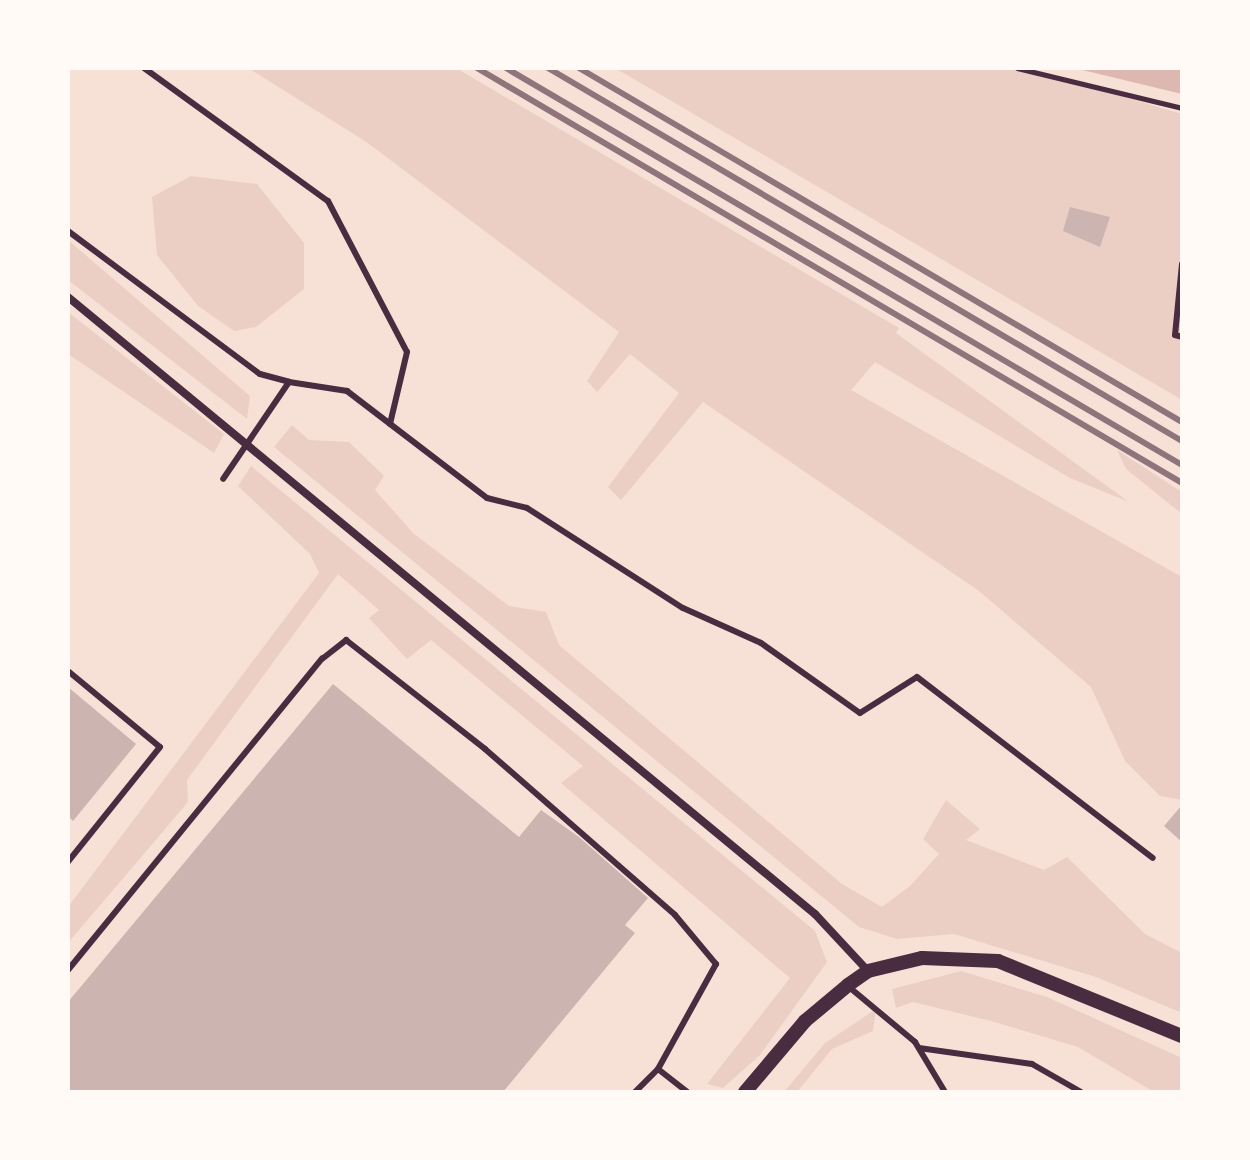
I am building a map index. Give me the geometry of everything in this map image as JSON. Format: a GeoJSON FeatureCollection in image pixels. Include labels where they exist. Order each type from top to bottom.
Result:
{"type":"FeatureCollection","features":[{"type":"Feature","properties":{"kind":"street"},"geometry":{"type":"LineString","coordinates":[[68,297],[815,914],[868,971]]}},
{"type":"Feature","properties":{"kind":"street"},"geometry":{"type":"LineString","coordinates":[[745,1092],[805,1021],[848,985],[868,971],[922,958],[998,961],[1182,1036]]}},
{"type":"Feature","properties":{"kind":"lane"},"geometry":{"type":"LineString","coordinates":[[144,68],[328,201],[407,352],[390,424]]}},
{"type":"Feature","properties":{"kind":"lane"},"geometry":{"type":"LineString","coordinates":[[68,231],[227,351],[289,382],[347,391],[487,498],[527,508],[683,608],[761,643],[860,713],[917,677],[1153,858]]}},
{"type":"Feature","properties":{"kind":"lane"},"geometry":{"type":"LineString","coordinates":[[1182,264],[1175,335],[1182,337]]}},
{"type":"Feature","properties":{"kind":"lane"},"geometry":{"type":"LineString","coordinates":[[223,479],[289,382]]}},
{"type":"Feature","properties":{"kind":"lane"},"geometry":{"type":"LineString","coordinates":[[68,970],[322,659],[346,640],[485,749],[675,915],[716,964],[658,1069],[635,1092]]}},
{"type":"Feature","properties":{"kind":"lane"},"geometry":{"type":"LineString","coordinates":[[68,671],[160,747],[68,862]]}},
{"type":"Feature","properties":{"kind":"lane"},"geometry":{"type":"LineString","coordinates":[[848,985],[919,1048],[945,1092]]}},
{"type":"Feature","properties":{"kind":"lane"},"geometry":{"type":"LineString","coordinates":[[919,1048],[1032,1064],[1081,1092]]}},
{"type":"Feature","properties":{"kind":"lane"},"geometry":{"type":"LineString","coordinates":[[658,1069],[687,1092]]}},
{"type":"Feature","properties":{"kind":"path"},"geometry":{"type":"LineString","coordinates":[[1017,68],[1182,108]]}},
{"type":"Feature","properties":{"kind":"shaded area"},"geometry":{"type":"Polygon","coordinates":[[[248,68],[456,68],[899,328],[896,333],[1129,502],[1070,478],[875,362],[851,390],[1182,577],[1182,800],[1160,796],[1125,761],[1091,687],[979,591],[703,402],[621,500],[608,487],[679,393],[630,354],[597,392],[587,381],[619,332],[365,141],[248,68]]]}},
{"type":"Feature","properties":{"kind":"shaded area"},"geometry":{"type":"Polygon","coordinates":[[[615,68],[1025,68],[1182,114],[1182,400],[615,68]]]}},
{"type":"Feature","properties":{"kind":"shaded area"},"geometry":{"type":"Polygon","coordinates":[[[1074,68],[1182,68],[1182,94],[1074,68]]]}},
{"type":"Feature","properties":{"kind":"shaded area"},"geometry":{"type":"Polygon","coordinates":[[[191,176],[257,184],[304,243],[304,289],[256,327],[234,331],[198,306],[157,255],[152,197],[191,176]]]}},
{"type":"Feature","properties":{"kind":"shaded area"},"geometry":{"type":"Polygon","coordinates":[[[68,240],[250,396],[247,419],[68,280],[68,240]]]}},
{"type":"Feature","properties":{"kind":"shaded area"},"geometry":{"type":"Polygon","coordinates":[[[68,312],[224,434],[214,453],[68,354],[68,312]]]}},
{"type":"Feature","properties":{"kind":"shaded area"},"geometry":{"type":"Polygon","coordinates":[[[292,425],[309,440],[349,442],[384,476],[375,490],[413,533],[509,606],[546,612],[559,645],[842,884],[882,907],[910,886],[939,854],[923,839],[946,800],[980,829],[966,840],[1044,870],[1067,857],[1145,934],[1182,953],[1182,1013],[1096,977],[954,934],[897,939],[859,927],[274,447],[292,425]]]}},
{"type":"Feature","properties":{"kind":"shaded area"},"geometry":{"type":"Polygon","coordinates":[[[1117,450],[1182,492],[1182,514],[1126,469],[1117,450]]]}},
{"type":"Feature","properties":{"kind":"shaded area"},"geometry":{"type":"Polygon","coordinates":[[[251,466],[815,931],[827,962],[760,1055],[723,1088],[707,1084],[790,978],[561,783],[583,766],[431,640],[407,659],[369,618],[379,610],[338,574],[187,780],[188,802],[68,943],[68,907],[319,573],[310,554],[238,486],[251,466]]]}},
{"type":"Feature","properties":{"kind":"shaded area"},"geometry":{"type":"Polygon","coordinates":[[[961,971],[1047,997],[1182,1058],[1182,1092],[1154,1092],[1078,1047],[991,1021],[913,1002],[896,1008],[892,989],[961,971]]]}},
{"type":"Feature","properties":{"kind":"shaded area"},"geometry":{"type":"Polygon","coordinates":[[[876,1009],[873,1031],[832,1049],[797,1092],[784,1092],[825,1043],[876,1009]]]}},
{"type":"Feature","properties":{"kind":"building"},"geometry":{"type":"Polygon","coordinates":[[[1070,207],[1110,217],[1100,247],[1063,231],[1070,207]]]}},
{"type":"Feature","properties":{"kind":"building"},"geometry":{"type":"Polygon","coordinates":[[[333,684],[519,837],[541,810],[579,837],[648,898],[625,925],[635,933],[503,1092],[68,1092],[68,1002],[333,684]]]}},
{"type":"Feature","properties":{"kind":"building"},"geometry":{"type":"Polygon","coordinates":[[[68,687],[136,744],[73,821],[68,816],[68,687]]]}},
{"type":"Feature","properties":{"kind":"building"},"geometry":{"type":"Polygon","coordinates":[[[1182,805],[1182,842],[1164,826],[1182,805]]]}},
{"type":"Feature","properties":{"kind":"railway"},"geometry":{"type":"LineString","coordinates":[[477,68],[1182,483]]}},
{"type":"Feature","properties":{"kind":"railway"},"geometry":{"type":"LineString","coordinates":[[506,68],[1182,465]]}},
{"type":"Feature","properties":{"kind":"railway"},"geometry":{"type":"LineString","coordinates":[[548,68],[1182,441]]}},
{"type":"Feature","properties":{"kind":"railway"},"geometry":{"type":"LineString","coordinates":[[579,68],[1182,422]]}}]}
